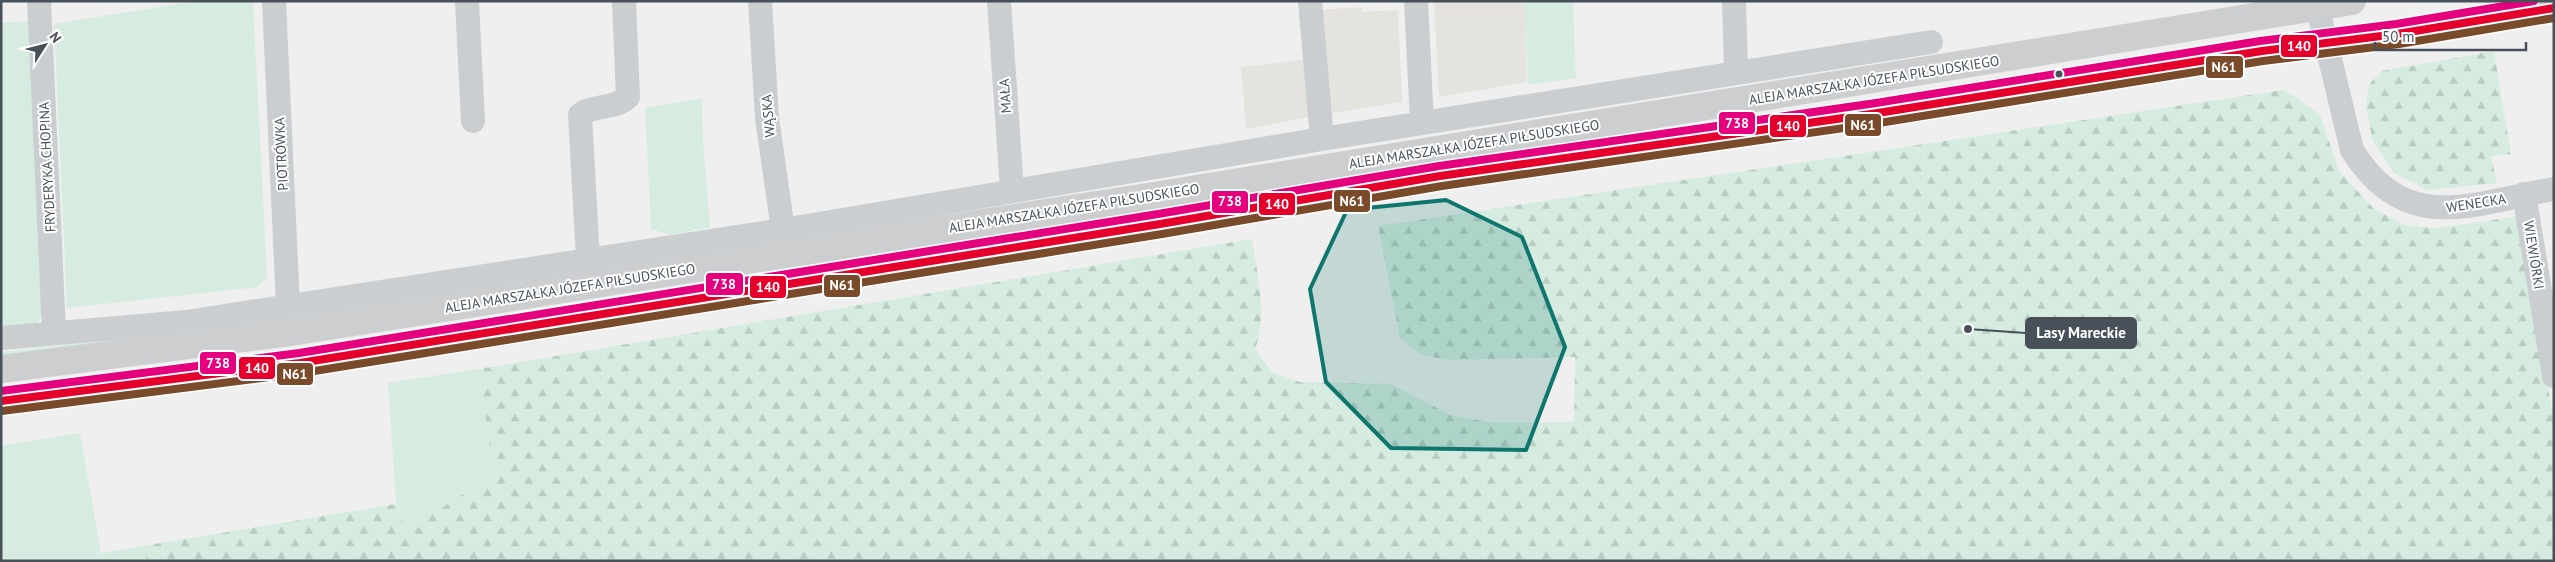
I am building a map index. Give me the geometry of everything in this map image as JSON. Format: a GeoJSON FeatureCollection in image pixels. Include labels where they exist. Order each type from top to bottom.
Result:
{"type":"FeatureCollection","features":[{"type":"Feature","properties":{"kind":"main road","name":"ALEJA MARSZAŁKA JÓZEFA PIŁSUDSKIEGO"},"geometry":{"type":"LineString","coordinates":[[1,369],[291,332],[2317,5],[2352,1]]}},
{"type":"Feature","properties":{"kind":"main road","name":"ALEJA MARSZAŁKA JÓZEFA PIŁSUDSKIEGO"},"geometry":{"type":"LineString","coordinates":[[1,401],[300,363],[1160,224],[1431,177],[1888,112],[2554,8]]}},
{"type":"Feature","properties":{"kind":"street","name":"FRYDERYKA CHOPINA"},"geometry":{"type":"LineString","coordinates":[[40,1],[54,332]]}},
{"type":"Feature","properties":{"kind":"street","name":"PIOTRÓWKA"},"geometry":{"type":"LineString","coordinates":[[274,1],[288,306]]}},
{"type":"Feature","properties":{"kind":"street"},"geometry":{"type":"LineString","coordinates":[[467,1],[474,121]]}},
{"type":"Feature","properties":{"kind":"street"},"geometry":{"type":"LineString","coordinates":[[588,259],[580,115],[587,111],[623,102],[628,97],[624,1]]}},
{"type":"Feature","properties":{"kind":"street","name":"WĄSKA"},"geometry":{"type":"LineString","coordinates":[[760,1],[767,118],[783,230]]}},
{"type":"Feature","properties":{"kind":"street","name":"MAŁA"},"geometry":{"type":"LineString","coordinates":[[999,1],[1012,190]]}},
{"type":"Feature","properties":{"kind":"street"},"geometry":{"type":"LineString","coordinates":[[1310,1],[1322,139]]}},
{"type":"Feature","properties":{"kind":"street"},"geometry":{"type":"LineString","coordinates":[[1416,1],[1422,123]]}},
{"type":"Feature","properties":{"kind":"street"},"geometry":{"type":"LineString","coordinates":[[1734,1],[1736,72]]}},
{"type":"Feature","properties":{"kind":"street","name":"WENECKA"},"geometry":{"type":"LineString","coordinates":[[2317,5],[2352,150],[2363,168],[2391,193],[2406,202],[2429,208],[2448,209],[2554,189]]}},
{"type":"Feature","properties":{"kind":"street"},"geometry":{"type":"LineString","coordinates":[[1,338],[186,322],[783,230],[1322,139],[1931,42]]}},
{"type":"Feature","properties":{"kind":"street","name":"WIEWIÓRKI"},"geometry":{"type":"LineString","coordinates":[[2524,194],[2554,376]]}},
{"type":"Feature","properties":{"kind":"highlighted area"},"geometry":{"type":"Polygon","coordinates":[[[1446,200],[1522,237],[1565,347],[1526,450],[1391,448],[1326,382],[1310,289],[1347,210],[1446,200]]]}},
{"type":"Feature","properties":{"kind":"shaded area"},"geometry":{"type":"Polygon","coordinates":[[[1434,1],[1524,1],[1527,82],[1439,97],[1434,1]]]}},
{"type":"Feature","properties":{"kind":"shaded area"},"geometry":{"type":"Polygon","coordinates":[[[1361,7],[1362,12],[1398,10],[1402,102],[1328,114],[1320,10],[1361,7]]]}},
{"type":"Feature","properties":{"kind":"shaded area"},"geometry":{"type":"Polygon","coordinates":[[[1309,59],[1314,116],[1246,129],[1241,67],[1309,59]]]}},
{"type":"Feature","properties":{"kind":"green space"},"geometry":{"type":"Polygon","coordinates":[[[196,1],[253,1],[267,277],[258,287],[67,308],[54,24],[196,1]]]}},
{"type":"Feature","properties":{"kind":"green space"},"geometry":{"type":"Polygon","coordinates":[[[1524,1],[1573,1],[1576,78],[1528,85],[1524,1]]]}},
{"type":"Feature","properties":{"kind":"green space"},"geometry":{"type":"Polygon","coordinates":[[[29,21],[42,316],[35,325],[1,329],[1,23],[29,21]]]}},
{"type":"Feature","properties":{"kind":"green space"},"geometry":{"type":"Polygon","coordinates":[[[2494,51],[2511,154],[2491,156],[2497,183],[2428,190],[2394,173],[2372,139],[2366,103],[2370,83],[2382,71],[2494,51]]]}},
{"type":"Feature","properties":{"kind":"green space"},"geometry":{"type":"Polygon","coordinates":[[[2283,90],[2298,98],[2320,115],[2339,171],[2373,208],[2406,226],[2438,228],[2520,216],[2554,423],[2554,561],[147,561],[143,546],[396,504],[406,531],[494,474],[478,369],[1252,239],[1259,280],[1261,309],[1261,323],[1255,349],[1272,372],[1300,382],[1390,384],[1453,416],[1496,423],[1574,422],[1575,357],[1449,360],[1422,355],[1400,338],[1378,226],[2283,90]]]}},
{"type":"Feature","properties":{"kind":"green space"},"geometry":{"type":"Polygon","coordinates":[[[702,98],[703,140],[710,227],[670,235],[651,229],[645,108],[702,98]]]}},
{"type":"Feature","properties":{"kind":"green space"},"geometry":{"type":"Polygon","coordinates":[[[262,323],[1,359],[1,352],[262,323]]]}},
{"type":"Feature","properties":{"kind":"green space"},"geometry":{"type":"Polygon","coordinates":[[[478,369],[494,474],[406,531],[396,504],[388,383],[478,369]]]}},
{"type":"Feature","properties":{"kind":"green space"},"geometry":{"type":"Polygon","coordinates":[[[80,433],[101,553],[143,546],[147,561],[1,561],[1,446],[80,433]]]}},
{"type":"Feature","properties":{"kind":"transit line","name":"738"},"geometry":{"type":"LineString","coordinates":[[1,391],[299,353],[1158,214],[1439,166],[1876,103],[2260,41],[2396,24],[2534,1]]}},
{"type":"Feature","properties":{"kind":"transit line","name":"140"},"geometry":{"type":"LineString","coordinates":[[1,401],[300,363],[1160,224],[1440,176],[1878,113],[2262,51],[2397,34],[2554,8]]}},
{"type":"Feature","properties":{"kind":"transit line","name":"N61"},"geometry":{"type":"LineString","coordinates":[[2,411],[302,373],[1162,234],[1442,186],[1879,123],[2263,61],[2399,44],[2554,18]]}},
{"type":"Feature","properties":{"kind":"place","name":"Lasy Mareckie"},"geometry":{"type":"Point","coordinates":[1968,329]}}]}
